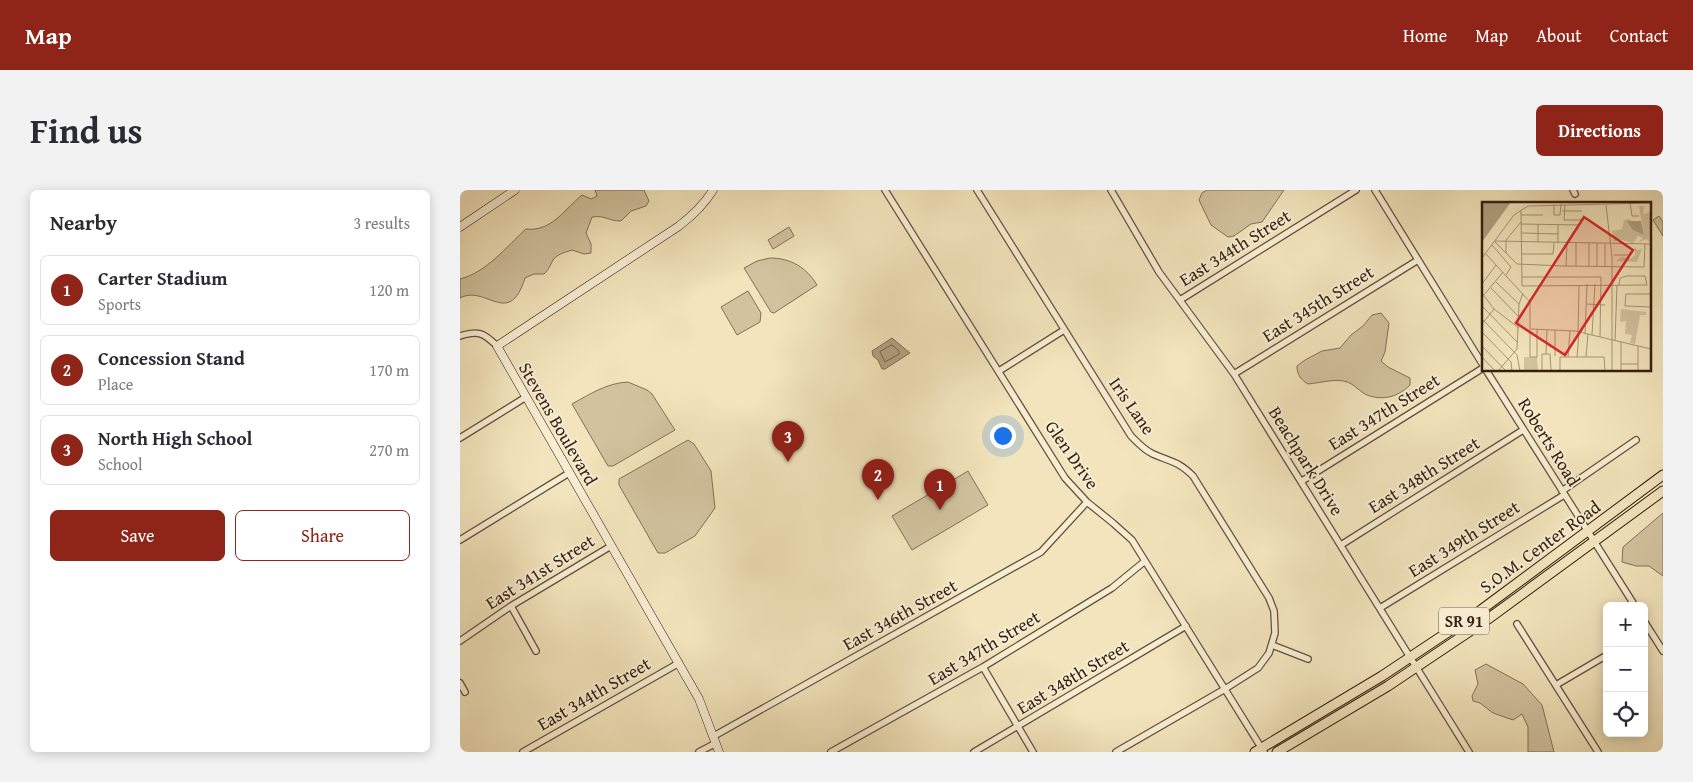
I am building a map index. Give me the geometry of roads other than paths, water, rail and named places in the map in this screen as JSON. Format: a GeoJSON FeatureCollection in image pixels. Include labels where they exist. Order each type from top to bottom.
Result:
{"type":"FeatureCollection","features":[{"type":"Feature","properties":{"kind":"main road","name":"S.O.M. Center Road"},"geometry":{"type":"LineString","coordinates":[[1260,751],[1382,676],[1481,610],[1663,475]]}},
{"type":"Feature","properties":{"kind":"main road","name":"S.O.M. Center Road"},"geometry":{"type":"LineString","coordinates":[[1277,752],[1388,686],[1488,619],[1663,490]]}},
{"type":"Feature","properties":{"kind":"street"},"geometry":{"type":"LineString","coordinates":[[460,227],[515,190]]}},
{"type":"Feature","properties":{"kind":"street"},"geometry":{"type":"LineString","coordinates":[[460,336],[476,332],[489,337],[497,346],[679,226],[696,212],[713,190]]}},
{"type":"Feature","properties":{"kind":"street","name":"Glen Drive"},"geometry":{"type":"LineString","coordinates":[[885,190],[1065,478],[1087,502],[1127,534],[1226,689],[1260,751]]}},
{"type":"Feature","properties":{"kind":"street","name":"Iris Lane"},"geometry":{"type":"LineString","coordinates":[[976,190],[1131,436],[1153,454],[1178,464],[1193,476],[1269,598],[1276,621],[1269,653],[1258,668],[1226,689]]}},
{"type":"Feature","properties":{"kind":"street","name":"Beachpark Drive"},"geometry":{"type":"LineString","coordinates":[[1112,190],[1159,272],[1234,374],[1302,481],[1469,752]]}},
{"type":"Feature","properties":{"kind":"street","name":"East 344th Street"},"geometry":{"type":"LineString","coordinates":[[1180,300],[1356,190]]}},
{"type":"Feature","properties":{"kind":"street"},"geometry":{"type":"LineString","coordinates":[[1375,190],[1482,364]]}},
{"type":"Feature","properties":{"kind":"street","name":"East 345th Street"},"geometry":{"type":"LineString","coordinates":[[1234,374],[1418,260]]}},
{"type":"Feature","properties":{"kind":"street"},"geometry":{"type":"LineString","coordinates":[[999,371],[1064,330]]}},
{"type":"Feature","properties":{"kind":"street","name":"Stevens Boulevard"},"geometry":{"type":"LineString","coordinates":[[497,346],[699,699],[719,752]]}},
{"type":"Feature","properties":{"kind":"street","name":"East 347th Street"},"geometry":{"type":"LineString","coordinates":[[1302,481],[1482,367]]}},
{"type":"Feature","properties":{"kind":"street","name":"Roberts Road"},"geometry":{"type":"LineString","coordinates":[[1487,371],[1587,533],[1632,602]]}},
{"type":"Feature","properties":{"kind":"street"},"geometry":{"type":"LineString","coordinates":[[460,438],[526,397]]}},
{"type":"Feature","properties":{"kind":"street","name":"East 348th Street"},"geometry":{"type":"LineString","coordinates":[[1341,545],[1523,430]]}},
{"type":"Feature","properties":{"kind":"street","name":"East 349th Street"},"geometry":{"type":"LineString","coordinates":[[1380,608],[1563,493],[1636,440]]}},
{"type":"Feature","properties":{"kind":"street"},"geometry":{"type":"LineString","coordinates":[[460,540],[568,472]]}},
{"type":"Feature","properties":{"kind":"street","name":"East 346th Street"},"geometry":{"type":"LineString","coordinates":[[699,752],[715,739],[1041,552],[1087,502]]}},
{"type":"Feature","properties":{"kind":"street","name":"East 341st Street"},"geometry":{"type":"LineString","coordinates":[[460,641],[511,606],[611,546]]}},
{"type":"Feature","properties":{"kind":"street","name":"East 347th Street"},"geometry":{"type":"LineString","coordinates":[[831,752],[983,667],[1112,588],[1145,561]]}},
{"type":"Feature","properties":{"kind":"street"},"geometry":{"type":"LineString","coordinates":[[511,606],[536,651]]}},
{"type":"Feature","properties":{"kind":"street"},"geometry":{"type":"LineString","coordinates":[[1517,624],[1598,752]]}},
{"type":"Feature","properties":{"kind":"street","name":"East 348th Street"},"geometry":{"type":"LineString","coordinates":[[974,752],[1186,626]]}},
{"type":"Feature","properties":{"kind":"street"},"geometry":{"type":"LineString","coordinates":[[1648,632],[1663,651]]}},
{"type":"Feature","properties":{"kind":"street"},"geometry":{"type":"LineString","coordinates":[[1272,646],[1308,659]]}},
{"type":"Feature","properties":{"kind":"street"},"geometry":{"type":"LineString","coordinates":[[1556,685],[1603,657]]}},
{"type":"Feature","properties":{"kind":"street","name":"East 344th Street"},"geometry":{"type":"LineString","coordinates":[[523,752],[679,663]]}},
{"type":"Feature","properties":{"kind":"street"},"geometry":{"type":"LineString","coordinates":[[983,667],[1033,752]]}},
{"type":"Feature","properties":{"kind":"street"},"geometry":{"type":"LineString","coordinates":[[460,683],[465,692]]}},
{"type":"Feature","properties":{"kind":"street"},"geometry":{"type":"LineString","coordinates":[[1116,752],[1226,689]]}},
{"type":"Feature","properties":{"kind":"water"},"geometry":{"type":"Polygon","coordinates":[[[892,338],[910,353],[882,369],[878,360],[873,356],[872,351],[892,338]]]}},
{"type":"Feature","properties":{"kind":"place","name":"North High School"},"geometry":{"type":"Point","coordinates":[788,462]}},
{"type":"Feature","properties":{"kind":"place","name":"Concession Stand"},"geometry":{"type":"Point","coordinates":[878,500]}},
{"type":"Feature","properties":{"kind":"place","name":"Carter Stadium"},"geometry":{"type":"Point","coordinates":[940,510]}}]}
